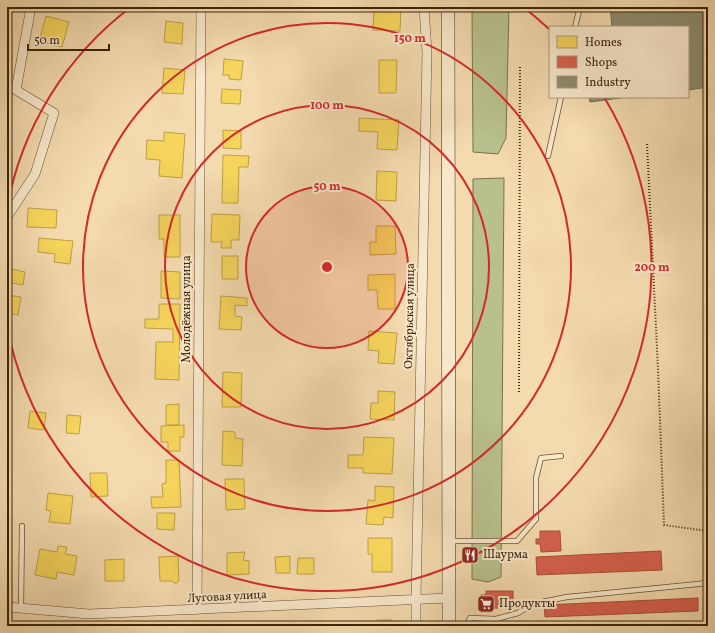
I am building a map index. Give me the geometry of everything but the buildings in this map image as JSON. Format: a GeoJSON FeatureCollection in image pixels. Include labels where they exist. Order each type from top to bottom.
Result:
{"type":"FeatureCollection","features":[{"type":"Feature","properties":{"kind":"main road"},"geometry":{"type":"LineString","coordinates":[[448,7],[449,626]]}},
{"type":"Feature","properties":{"kind":"street"},"geometry":{"type":"LineString","coordinates":[[7,217],[35,174],[54,113],[16,90],[31,7]]}},
{"type":"Feature","properties":{"kind":"street","name":"Молодёжная улица"},"geometry":{"type":"LineString","coordinates":[[197,610],[200,7]]}},
{"type":"Feature","properties":{"kind":"street","name":"Октябрьская улица"},"geometry":{"type":"LineString","coordinates":[[416,626],[427,52],[424,7]]}},
{"type":"Feature","properties":{"kind":"street","name":"Луговая улица"},"geometry":{"type":"LineString","coordinates":[[7,607],[89,614],[448,598]]}},
{"type":"Feature","properties":{"kind":"lane"},"geometry":{"type":"LineString","coordinates":[[576,26],[580,7]]}},
{"type":"Feature","properties":{"kind":"lane"},"geometry":{"type":"LineString","coordinates":[[548,156],[560,98]]}},
{"type":"Feature","properties":{"kind":"lane"},"geometry":{"type":"LineString","coordinates":[[448,541],[517,541],[536,519],[536,478],[541,458],[561,456]]}},
{"type":"Feature","properties":{"kind":"lane"},"geometry":{"type":"LineString","coordinates":[[21,608],[22,526]]}},
{"type":"Feature","properties":{"kind":"lane"},"geometry":{"type":"LineString","coordinates":[[466,626],[470,618],[496,619],[518,613],[532,604],[567,597],[708,583]]}},
{"type":"Feature","properties":{"kind":"path"},"geometry":{"type":"LineString","coordinates":[[519,392],[520,66]]}},
{"type":"Feature","properties":{"kind":"path"},"geometry":{"type":"LineString","coordinates":[[647,144],[664,525],[708,530]]}},
{"type":"Feature","properties":{"kind":"green space"},"geometry":{"type":"Polygon","coordinates":[[[472,7],[509,7],[506,138],[498,154],[473,152],[472,7]]]}},
{"type":"Feature","properties":{"kind":"green space"},"geometry":{"type":"Polygon","coordinates":[[[504,178],[501,577],[488,582],[472,579],[473,179],[504,178]]]}},
{"type":"Feature","properties":{"kind":"place","name":"Шаурма"},"geometry":{"type":"Point","coordinates":[470,555]}},
{"type":"Feature","properties":{"kind":"place","name":"Продукты"},"geometry":{"type":"Point","coordinates":[486,604]}}]}
